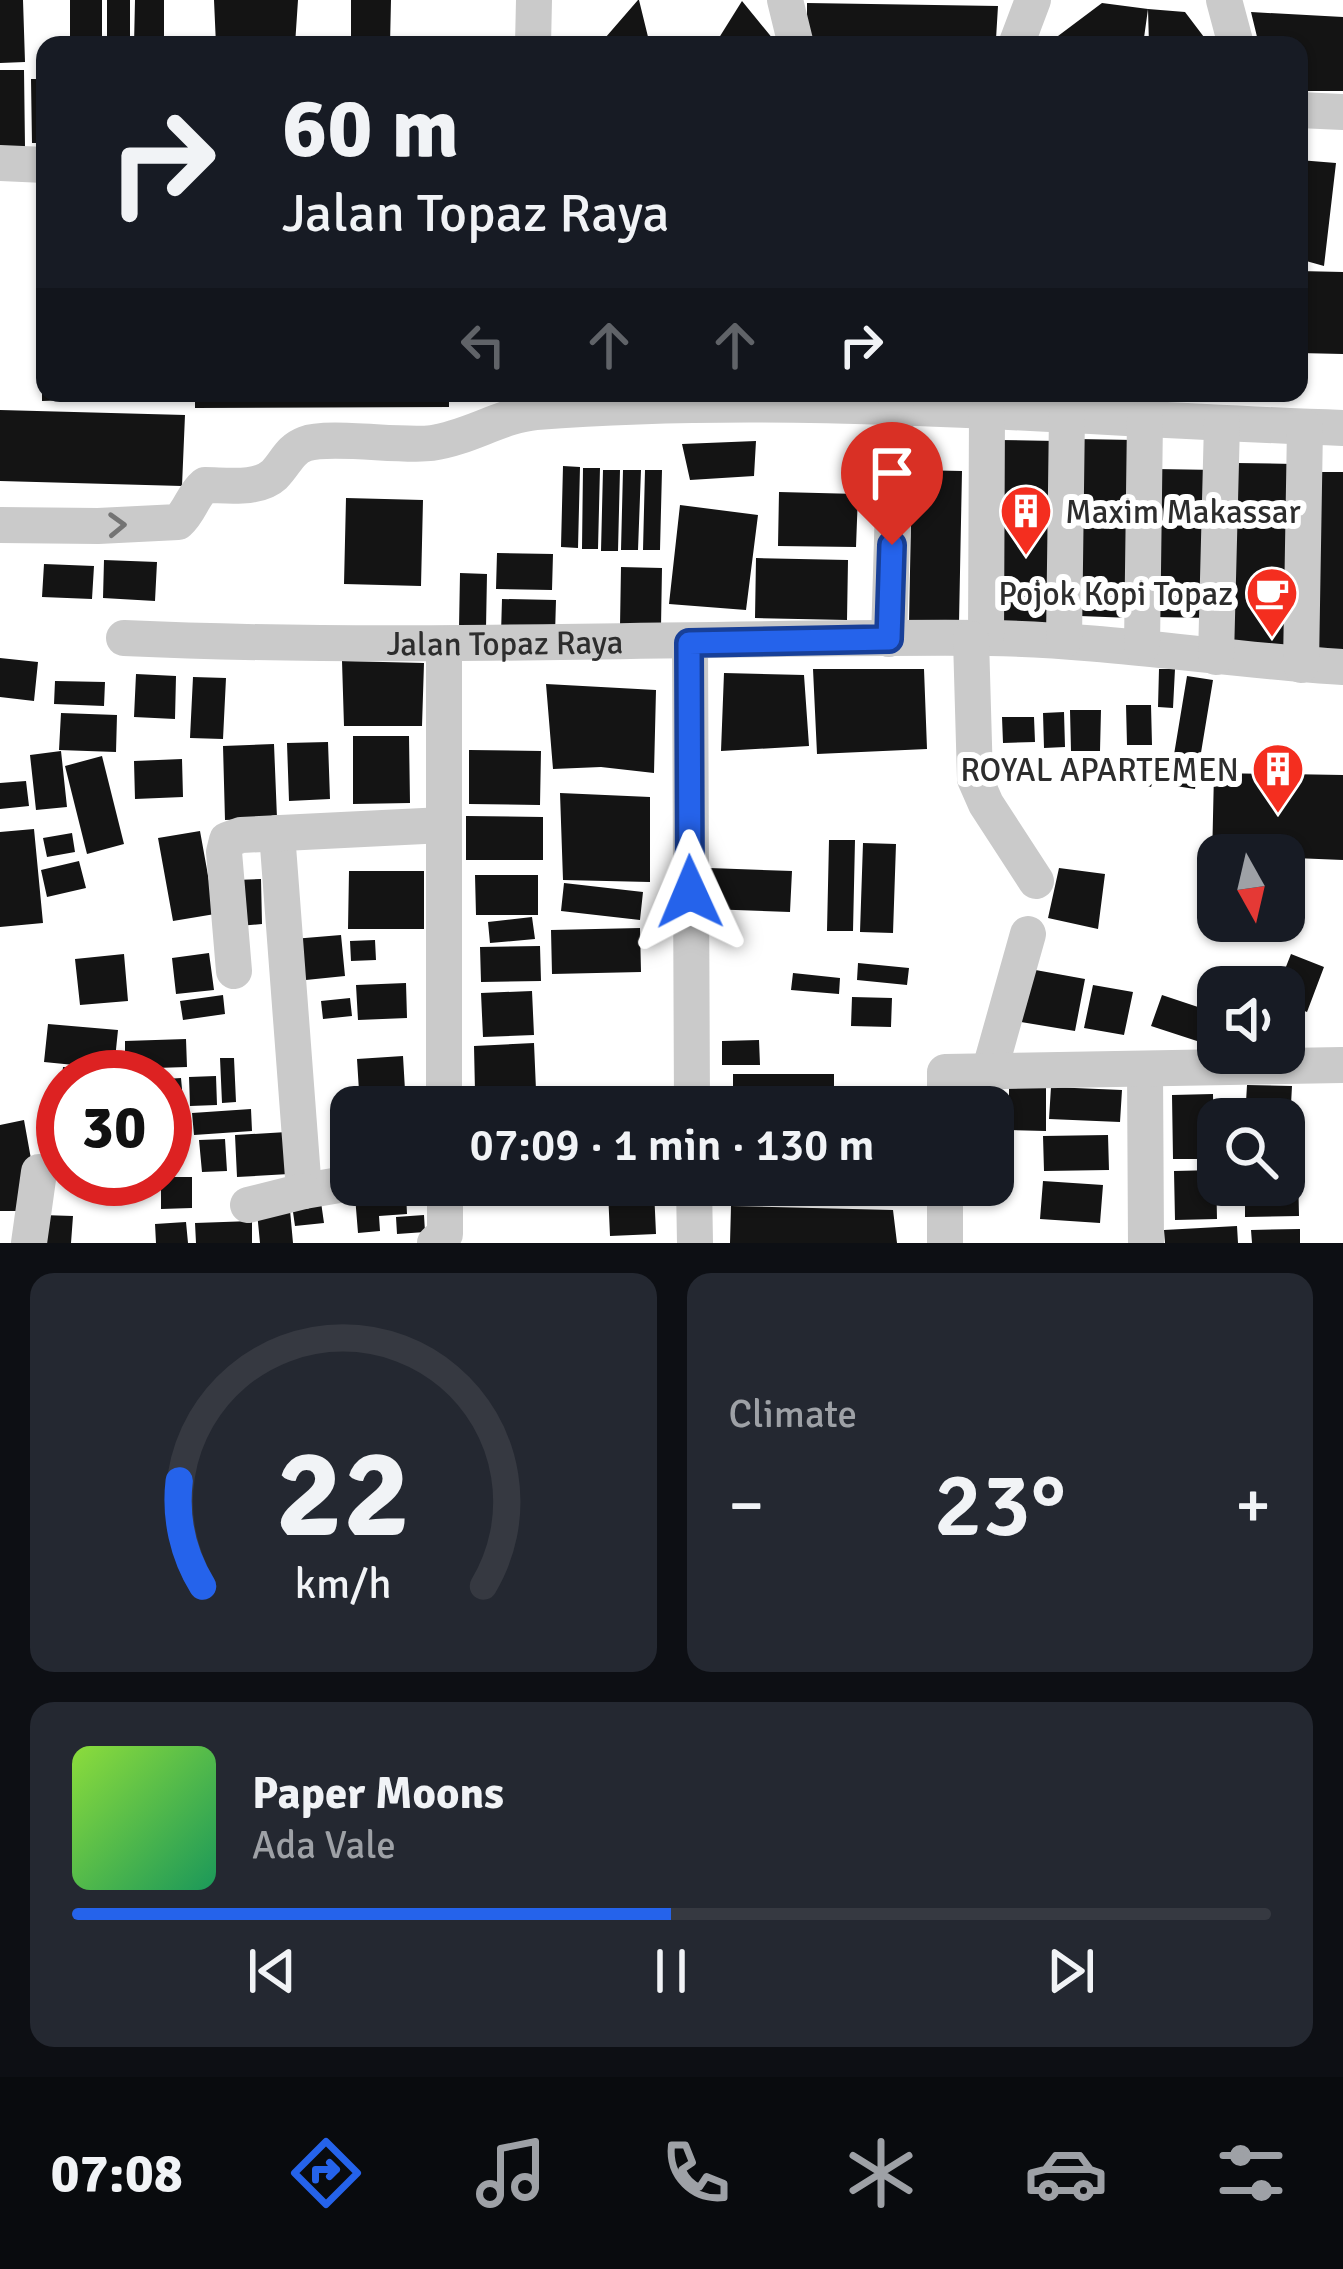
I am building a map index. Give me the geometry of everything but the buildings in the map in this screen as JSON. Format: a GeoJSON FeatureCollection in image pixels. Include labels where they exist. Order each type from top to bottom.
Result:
{"type":"FeatureCollection","features":[{"type":"Feature","properties":{"kind":"street"},"geometry":{"type":"LineString","coordinates":[[533,36],[534,0]]}},
{"type":"Feature","properties":{"kind":"street"},"geometry":{"type":"LineString","coordinates":[[785,0],[794,36]]}},
{"type":"Feature","properties":{"kind":"street"},"geometry":{"type":"LineString","coordinates":[[1019,36],[1033,0]]}},
{"type":"Feature","properties":{"kind":"street"},"geometry":{"type":"LineString","coordinates":[[1224,0],[1234,36]]}},
{"type":"Feature","properties":{"kind":"street"},"geometry":{"type":"LineString","coordinates":[[1308,110],[1343,112]]}},
{"type":"Feature","properties":{"kind":"street"},"geometry":{"type":"LineString","coordinates":[[0,163],[36,165]]}},
{"type":"Feature","properties":{"kind":"street"},"geometry":{"type":"LineString","coordinates":[[0,525],[178,522],[205,485],[263,484],[292,450],[310,441],[427,444],[467,437],[528,403],[569,402]]}},
{"type":"Feature","properties":{"kind":"street"},"geometry":{"type":"LineString","coordinates":[[816,402],[1343,428]]}},
{"type":"Feature","properties":{"kind":"street"},"geometry":{"type":"LineString","coordinates":[[889,639],[896,406]]}},
{"type":"Feature","properties":{"kind":"street"},"geometry":{"type":"LineString","coordinates":[[986,413],[975,779],[1036,881]]}},
{"type":"Feature","properties":{"kind":"street"},"geometry":{"type":"LineString","coordinates":[[1064,640],[1067,414]]}},
{"type":"Feature","properties":{"kind":"street"},"geometry":{"type":"LineString","coordinates":[[1142,646],[1145,418]]}},
{"type":"Feature","properties":{"kind":"street"},"geometry":{"type":"LineString","coordinates":[[1216,656],[1222,423]]}},
{"type":"Feature","properties":{"kind":"street"},"geometry":{"type":"LineString","coordinates":[[1300,665],[1305,427]]}},
{"type":"Feature","properties":{"kind":"street","name":"Jalan Topaz Raya"},"geometry":{"type":"LineString","coordinates":[[124,638],[444,644],[1064,640],[1343,668]]}},
{"type":"Feature","properties":{"kind":"street"},"geometry":{"type":"LineString","coordinates":[[689,643],[692,1086]]}},
{"type":"Feature","properties":{"kind":"street"},"geometry":{"type":"LineString","coordinates":[[444,644],[444,1086]]}},
{"type":"Feature","properties":{"kind":"street"},"geometry":{"type":"LineString","coordinates":[[234,971],[224,845],[232,837],[445,824]]}},
{"type":"Feature","properties":{"kind":"street"},"geometry":{"type":"LineString","coordinates":[[278,833],[304,1191]]}},
{"type":"Feature","properties":{"kind":"street"},"geometry":{"type":"LineString","coordinates":[[989,1069],[1028,934]]}},
{"type":"Feature","properties":{"kind":"street"},"geometry":{"type":"LineString","coordinates":[[953,1086],[989,1069],[1343,1064]]}},
{"type":"Feature","properties":{"kind":"street"},"geometry":{"type":"LineString","coordinates":[[1145,1070],[1146,1243]]}},
{"type":"Feature","properties":{"kind":"street"},"geometry":{"type":"LineString","coordinates":[[248,1205],[330,1187]]}},
{"type":"Feature","properties":{"kind":"street"},"geometry":{"type":"LineString","coordinates":[[29,1243],[36,1193]]}},
{"type":"Feature","properties":{"kind":"street"},"geometry":{"type":"LineString","coordinates":[[435,1243],[446,1234],[445,1206]]}},
{"type":"Feature","properties":{"kind":"street"},"geometry":{"type":"LineString","coordinates":[[694,1206],[695,1243]]}},
{"type":"Feature","properties":{"kind":"street"},"geometry":{"type":"LineString","coordinates":[[945,1206],[945,1243]]}},
{"type":"Feature","properties":{"kind":"place","name":"Maxim Makassar"},"geometry":{"type":"Point","coordinates":[1026,557]}},
{"type":"Feature","properties":{"kind":"place","name":"Pojok Kopi Topaz"},"geometry":{"type":"Point","coordinates":[1272,639]}},
{"type":"Feature","properties":{"kind":"place","name":"ROYAL APARTEMEN"},"geometry":{"type":"Point","coordinates":[1278,815]}},
{"type":"Feature","properties":{"kind":"route"},"geometry":{"type":"LineString","coordinates":[[690,892],[689,643],[889,639],[892,545]]}}]}
